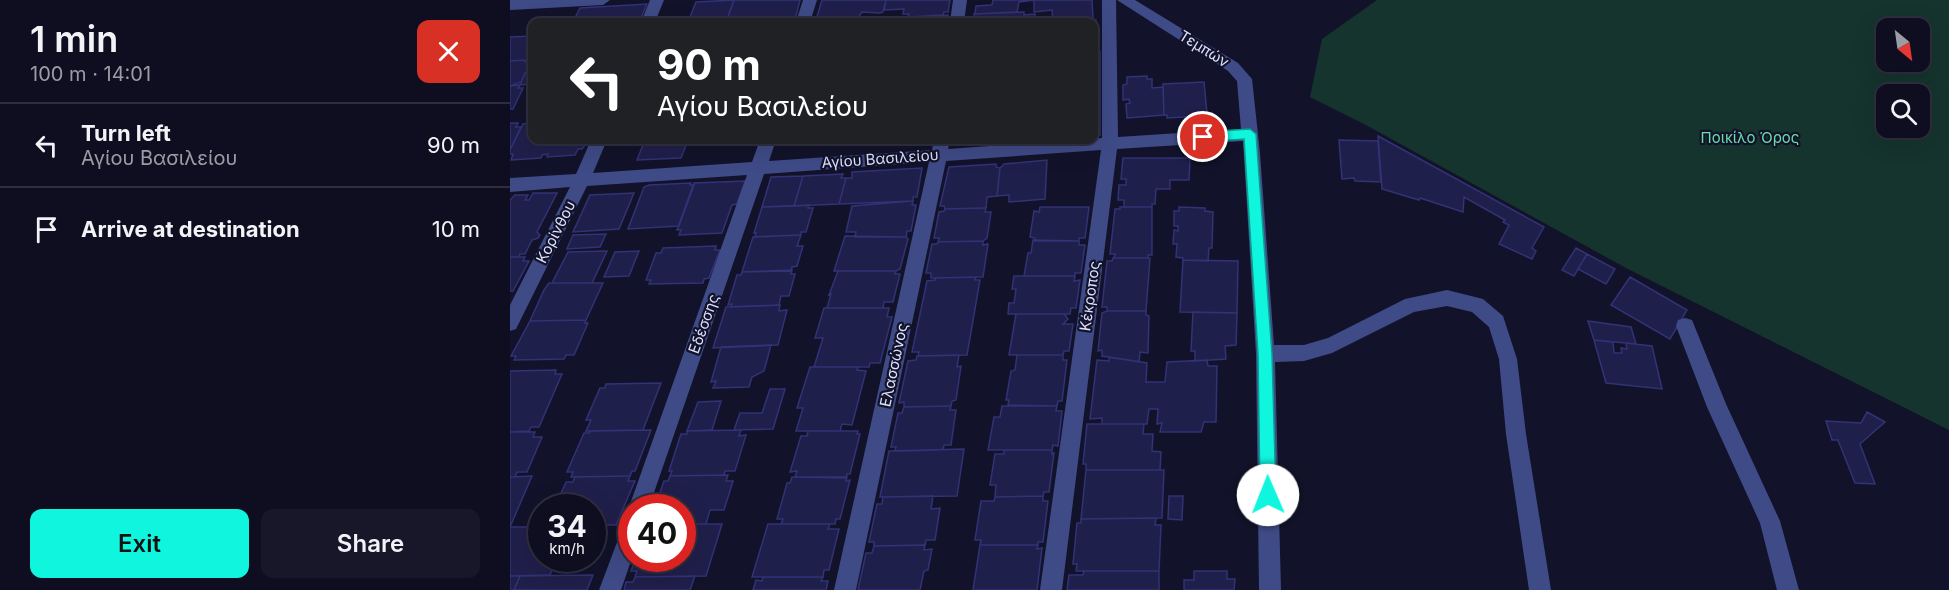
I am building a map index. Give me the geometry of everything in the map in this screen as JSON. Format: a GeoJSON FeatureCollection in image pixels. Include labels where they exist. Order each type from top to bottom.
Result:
{"type":"FeatureCollection","features":[{"type":"Feature","properties":{"kind":"street"},"geometry":{"type":"LineString","coordinates":[[510,5],[603,0]]}},
{"type":"Feature","properties":{"kind":"street"},"geometry":{"type":"LineString","coordinates":[[650,18],[657,0]]}},
{"type":"Feature","properties":{"kind":"street"},"geometry":{"type":"LineString","coordinates":[[804,18],[810,0]]}},
{"type":"Feature","properties":{"kind":"street"},"geometry":{"type":"LineString","coordinates":[[958,18],[960,0]]}},
{"type":"Feature","properties":{"kind":"street","name":"Κέκροπος"},"geometry":{"type":"LineString","coordinates":[[1051,590],[1110,144],[1109,0]]}},
{"type":"Feature","properties":{"kind":"street","name":"Τεμπών"},"geometry":{"type":"LineString","coordinates":[[1124,0],[1233,67],[1244,80],[1250,134],[1265,354],[1270,590]]}},
{"type":"Feature","properties":{"kind":"street","name":"Αγίου Βασιλείου"},"geometry":{"type":"LineString","coordinates":[[510,185],[759,168],[941,147],[1110,144],[1250,134]]}},
{"type":"Feature","properties":{"kind":"street","name":"Κορίνθου"},"geometry":{"type":"LineString","coordinates":[[510,323],[582,180],[597,144]]}},
{"type":"Feature","properties":{"kind":"street","name":"Εδέσσης"},"geometry":{"type":"LineString","coordinates":[[644,494],[767,144]]}},
{"type":"Feature","properties":{"kind":"street","name":"Ελασσώνος"},"geometry":{"type":"LineString","coordinates":[[845,590],[941,147]]}},
{"type":"Feature","properties":{"kind":"street"},"geometry":{"type":"LineString","coordinates":[[1265,354],[1304,353],[1332,345],[1411,305],[1447,298],[1477,306],[1497,322],[1508,359],[1516,434],[1540,590]]}},
{"type":"Feature","properties":{"kind":"street"},"geometry":{"type":"LineString","coordinates":[[1685,326],[1717,407],[1770,521],[1788,590]]}},
{"type":"Feature","properties":{"kind":"street"},"geometry":{"type":"LineString","coordinates":[[610,590],[618,567]]}},
{"type":"Feature","properties":{"kind":"green space","name":"Ποικίλο Όρος"},"geometry":{"type":"Polygon","coordinates":[[[1377,0],[1949,0],[1949,430],[1626,268],[1364,124],[1310,97],[1322,39],[1377,0]]]}},
{"type":"Feature","properties":{"kind":"building"},"geometry":{"type":"Polygon","coordinates":[[[734,0],[727,18],[690,18],[696,2],[734,0]]]}},
{"type":"Feature","properties":{"kind":"building"},"geometry":{"type":"Polygon","coordinates":[[[734,0],[800,0],[796,18],[728,18],[734,0]]]}},
{"type":"Feature","properties":{"kind":"building"},"geometry":{"type":"Polygon","coordinates":[[[822,0],[886,0],[883,12],[880,13],[862,12],[858,18],[817,18],[822,0]]]}},
{"type":"Feature","properties":{"kind":"building"},"geometry":{"type":"Polygon","coordinates":[[[886,0],[950,0],[948,12],[944,12],[943,15],[908,17],[909,14],[903,14],[904,9],[884,10],[886,0]]]}},
{"type":"Feature","properties":{"kind":"building"},"geometry":{"type":"Polygon","coordinates":[[[993,0],[1034,0],[1019,2],[1017,12],[975,14],[976,6],[992,5],[993,0]]]}},
{"type":"Feature","properties":{"kind":"building"},"geometry":{"type":"Polygon","coordinates":[[[1034,0],[1092,0],[1093,18],[1053,18],[1052,10],[1034,12],[1034,0]]]}},
{"type":"Feature","properties":{"kind":"building"},"geometry":{"type":"Polygon","coordinates":[[[647,4],[641,18],[575,18],[580,8],[647,4]]]}},
{"type":"Feature","properties":{"kind":"building"},"geometry":{"type":"Polygon","coordinates":[[[1024,12],[1024,15],[1035,14],[1034,18],[969,18],[974,17],[974,14],[1024,12]]]}},
{"type":"Feature","properties":{"kind":"building"},"geometry":{"type":"Polygon","coordinates":[[[948,15],[947,18],[897,18],[948,15]]]}},
{"type":"Feature","properties":{"kind":"building"},"geometry":{"type":"Polygon","coordinates":[[[528,36],[528,60],[510,61],[510,37],[528,36]]]}},
{"type":"Feature","properties":{"kind":"building"},"geometry":{"type":"Polygon","coordinates":[[[1098,52],[1100,52],[1100,75],[1098,75],[1098,52]]]}},
{"type":"Feature","properties":{"kind":"building"},"geometry":{"type":"Polygon","coordinates":[[[526,60],[528,68],[521,82],[510,86],[510,61],[526,60]]]}},
{"type":"Feature","properties":{"kind":"building"},"geometry":{"type":"Polygon","coordinates":[[[525,73],[528,73],[528,84],[520,85],[525,73]]]}},
{"type":"Feature","properties":{"kind":"building"},"geometry":{"type":"Polygon","coordinates":[[[1098,75],[1100,75],[1100,98],[1098,98],[1098,75]]]}},
{"type":"Feature","properties":{"kind":"building"},"geometry":{"type":"Polygon","coordinates":[[[1147,76],[1147,79],[1152,79],[1152,88],[1163,87],[1164,115],[1127,118],[1126,104],[1130,103],[1129,99],[1123,100],[1123,85],[1127,84],[1127,77],[1147,76]]]}},
{"type":"Feature","properties":{"kind":"building"},"geometry":{"type":"Polygon","coordinates":[[[1204,82],[1207,113],[1201,113],[1201,116],[1167,118],[1167,115],[1164,115],[1163,84],[1204,82]]]}},
{"type":"Feature","properties":{"kind":"building"},"geometry":{"type":"Polygon","coordinates":[[[520,85],[518,88],[523,88],[513,109],[510,109],[510,86],[520,85]]]}},
{"type":"Feature","properties":{"kind":"building"},"geometry":{"type":"Polygon","coordinates":[[[1098,98],[1100,98],[1100,135],[1098,135],[1098,98]]]}},
{"type":"Feature","properties":{"kind":"building"},"geometry":{"type":"Polygon","coordinates":[[[510,123],[518,123],[516,127],[521,127],[510,150],[510,123]]]}},
{"type":"Feature","properties":{"kind":"building"},"geometry":{"type":"Polygon","coordinates":[[[528,123],[528,144],[586,144],[582,149],[578,149],[575,155],[547,157],[548,154],[542,155],[541,158],[511,160],[513,154],[510,154],[510,150],[523,124],[528,123]]]}},
{"type":"Feature","properties":{"kind":"building"},"geometry":{"type":"Polygon","coordinates":[[[1378,136],[1544,227],[1532,248],[1536,251],[1532,259],[1499,244],[1509,225],[1503,222],[1505,220],[1464,197],[1463,212],[1382,189],[1378,136]]]}},
{"type":"Feature","properties":{"kind":"building"},"geometry":{"type":"Polygon","coordinates":[[[1339,140],[1378,141],[1381,182],[1355,181],[1354,178],[1342,179],[1339,140]]]}},
{"type":"Feature","properties":{"kind":"building"},"geometry":{"type":"Polygon","coordinates":[[[643,144],[686,144],[681,158],[637,160],[643,144]]]}},
{"type":"Feature","properties":{"kind":"building"},"geometry":{"type":"Polygon","coordinates":[[[1123,158],[1190,158],[1189,180],[1170,180],[1170,189],[1156,189],[1155,204],[1152,204],[1152,207],[1124,207],[1124,200],[1118,200],[1119,185],[1126,185],[1126,179],[1121,179],[1123,158]]]}},
{"type":"Feature","properties":{"kind":"building"},"geometry":{"type":"Polygon","coordinates":[[[1047,160],[1045,199],[1009,202],[1009,195],[997,196],[1000,168],[1004,164],[1047,160]]]}},
{"type":"Feature","properties":{"kind":"building"},"geometry":{"type":"Polygon","coordinates":[[[996,164],[996,167],[1000,168],[997,196],[987,197],[986,208],[945,209],[944,206],[940,206],[949,167],[996,164]]]}},
{"type":"Feature","properties":{"kind":"building"},"geometry":{"type":"Polygon","coordinates":[[[922,168],[917,197],[913,197],[913,201],[839,204],[846,178],[852,178],[852,172],[922,168]]]}},
{"type":"Feature","properties":{"kind":"building"},"geometry":{"type":"Polygon","coordinates":[[[843,174],[841,178],[846,178],[839,204],[794,206],[803,176],[843,174]]]}},
{"type":"Feature","properties":{"kind":"building"},"geometry":{"type":"Polygon","coordinates":[[[803,176],[794,206],[762,207],[771,177],[803,176]]]}},
{"type":"Feature","properties":{"kind":"building"},"geometry":{"type":"Polygon","coordinates":[[[745,181],[737,204],[732,205],[722,233],[679,235],[681,230],[677,230],[694,183],[745,181]]]}},
{"type":"Feature","properties":{"kind":"building"},"geometry":{"type":"Polygon","coordinates":[[[691,183],[690,185],[694,185],[679,226],[628,229],[644,187],[691,183]]]}},
{"type":"Feature","properties":{"kind":"building"},"geometry":{"type":"Polygon","coordinates":[[[533,193],[557,193],[537,232],[540,235],[538,238],[532,240],[525,254],[510,257],[510,200],[515,195],[528,195],[525,200],[529,200],[533,193]]]}},
{"type":"Feature","properties":{"kind":"building"},"geometry":{"type":"Polygon","coordinates":[[[634,193],[619,229],[573,232],[590,195],[634,193]]]}},
{"type":"Feature","properties":{"kind":"building"},"geometry":{"type":"Polygon","coordinates":[[[913,201],[912,205],[916,205],[911,231],[907,231],[906,237],[855,237],[856,232],[846,232],[852,206],[913,201]]]}},
{"type":"Feature","properties":{"kind":"building"},"geometry":{"type":"Polygon","coordinates":[[[809,205],[808,208],[813,208],[806,232],[801,232],[801,235],[755,237],[756,233],[754,233],[762,207],[809,205]]]}},
{"type":"Feature","properties":{"kind":"building"},"geometry":{"type":"Polygon","coordinates":[[[1040,207],[1089,207],[1085,238],[1079,238],[1079,241],[1035,241],[1035,238],[1030,237],[1034,211],[1039,212],[1040,207]]]}},
{"type":"Feature","properties":{"kind":"building"},"geometry":{"type":"Polygon","coordinates":[[[1120,207],[1152,207],[1152,255],[1148,255],[1148,258],[1114,258],[1115,254],[1110,254],[1115,209],[1120,209],[1120,207]]]}},
{"type":"Feature","properties":{"kind":"building"},"geometry":{"type":"Polygon","coordinates":[[[1179,207],[1205,208],[1205,211],[1213,212],[1212,248],[1209,248],[1208,261],[1183,260],[1183,258],[1176,257],[1177,244],[1173,244],[1174,230],[1178,231],[1178,226],[1174,226],[1174,211],[1179,211],[1179,207]]]}},
{"type":"Feature","properties":{"kind":"building"},"geometry":{"type":"Polygon","coordinates":[[[986,208],[985,212],[991,212],[987,238],[983,241],[938,242],[939,238],[934,238],[939,212],[945,209],[986,208]]]}},
{"type":"Feature","properties":{"kind":"building"},"geometry":{"type":"Polygon","coordinates":[[[606,234],[600,247],[567,249],[573,235],[606,234]]]}},
{"type":"Feature","properties":{"kind":"building"},"geometry":{"type":"Polygon","coordinates":[[[801,235],[797,246],[803,246],[797,266],[792,267],[791,271],[742,272],[753,237],[801,235]]]}},
{"type":"Feature","properties":{"kind":"building"},"geometry":{"type":"Polygon","coordinates":[[[845,236],[906,237],[908,239],[900,269],[896,271],[834,271],[845,236]]]}},
{"type":"Feature","properties":{"kind":"building"},"geometry":{"type":"Polygon","coordinates":[[[1033,240],[1079,241],[1079,245],[1085,245],[1081,273],[1075,273],[1075,276],[1024,276],[1033,240]]]}},
{"type":"Feature","properties":{"kind":"building"},"geometry":{"type":"Polygon","coordinates":[[[983,241],[983,245],[988,244],[983,277],[931,278],[931,273],[926,273],[932,244],[983,241]]]}},
{"type":"Feature","properties":{"kind":"building"},"geometry":{"type":"Polygon","coordinates":[[[716,246],[715,250],[720,250],[709,278],[704,279],[703,283],[649,284],[651,280],[646,280],[656,253],[661,253],[663,248],[716,246]]]}},
{"type":"Feature","properties":{"kind":"building"},"geometry":{"type":"Polygon","coordinates":[[[1576,248],[1587,254],[1574,276],[1562,270],[1576,248]]]}},
{"type":"Feature","properties":{"kind":"building"},"geometry":{"type":"Polygon","coordinates":[[[607,251],[592,283],[552,283],[568,252],[607,251]]]}},
{"type":"Feature","properties":{"kind":"building"},"geometry":{"type":"Polygon","coordinates":[[[639,251],[629,276],[604,277],[615,252],[639,251]]]}},
{"type":"Feature","properties":{"kind":"building"},"geometry":{"type":"Polygon","coordinates":[[[1587,254],[1615,269],[1606,284],[1578,269],[1587,254]]]}},
{"type":"Feature","properties":{"kind":"building"},"geometry":{"type":"Polygon","coordinates":[[[510,257],[525,257],[523,261],[529,261],[513,291],[510,291],[510,257]]]}},
{"type":"Feature","properties":{"kind":"building"},"geometry":{"type":"Polygon","coordinates":[[[1113,258],[1150,258],[1146,311],[1107,311],[1107,307],[1102,307],[1107,261],[1112,261],[1113,258]]]}},
{"type":"Feature","properties":{"kind":"building"},"geometry":{"type":"Polygon","coordinates":[[[1183,260],[1238,261],[1237,313],[1180,312],[1183,260]]]}},
{"type":"Feature","properties":{"kind":"building"},"geometry":{"type":"Polygon","coordinates":[[[792,270],[791,274],[795,274],[789,296],[781,296],[779,305],[731,307],[732,304],[728,305],[737,275],[741,275],[742,272],[792,270]]]}},
{"type":"Feature","properties":{"kind":"building"},"geometry":{"type":"Polygon","coordinates":[[[838,271],[896,271],[895,274],[900,274],[893,302],[884,302],[883,308],[827,308],[838,271]]]}},
{"type":"Feature","properties":{"kind":"building"},"geometry":{"type":"Polygon","coordinates":[[[1014,276],[1075,276],[1074,281],[1080,280],[1076,308],[1071,308],[1070,314],[1008,314],[1009,303],[1014,303],[1016,289],[1012,289],[1014,276]]]}},
{"type":"Feature","properties":{"kind":"building"},"geometry":{"type":"Polygon","coordinates":[[[976,277],[975,280],[980,280],[967,355],[918,356],[919,352],[912,352],[927,281],[936,278],[976,277]]]}},
{"type":"Feature","properties":{"kind":"building"},"geometry":{"type":"Polygon","coordinates":[[[1630,277],[1687,310],[1670,339],[1611,305],[1630,277]]]}},
{"type":"Feature","properties":{"kind":"building"},"geometry":{"type":"Polygon","coordinates":[[[549,283],[603,283],[586,320],[530,321],[549,283]]]}},
{"type":"Feature","properties":{"kind":"building"},"geometry":{"type":"Polygon","coordinates":[[[780,305],[779,311],[787,310],[778,345],[713,348],[726,307],[780,305]]]}},
{"type":"Feature","properties":{"kind":"building"},"geometry":{"type":"Polygon","coordinates":[[[824,308],[889,308],[887,317],[892,317],[880,363],[870,363],[869,367],[814,367],[823,338],[815,338],[824,308]]]}},
{"type":"Feature","properties":{"kind":"building"},"geometry":{"type":"Polygon","coordinates":[[[1146,311],[1146,315],[1149,316],[1148,353],[1140,352],[1139,362],[1102,356],[1102,350],[1098,351],[1102,313],[1146,311]]]}},
{"type":"Feature","properties":{"kind":"building"},"geometry":{"type":"Polygon","coordinates":[[[1193,312],[1237,313],[1236,345],[1225,346],[1226,359],[1195,361],[1195,351],[1191,351],[1193,312]]]}},
{"type":"Feature","properties":{"kind":"building"},"geometry":{"type":"Polygon","coordinates":[[[1016,314],[1064,314],[1068,319],[1063,324],[1073,324],[1069,351],[1064,351],[1063,355],[1009,355],[1016,314]]]}},
{"type":"Feature","properties":{"kind":"building"},"geometry":{"type":"Polygon","coordinates":[[[586,320],[585,323],[588,323],[574,355],[566,355],[564,359],[514,360],[516,356],[511,356],[530,321],[586,320]]]}},
{"type":"Feature","properties":{"kind":"building"},"geometry":{"type":"Polygon","coordinates":[[[1588,321],[1631,327],[1636,344],[1594,340],[1588,321]]]}},
{"type":"Feature","properties":{"kind":"building"},"geometry":{"type":"Polygon","coordinates":[[[1594,340],[1613,342],[1614,353],[1622,353],[1621,348],[1627,349],[1626,343],[1652,346],[1662,389],[1606,383],[1594,340]]]}},
{"type":"Feature","properties":{"kind":"building"},"geometry":{"type":"Polygon","coordinates":[[[771,345],[764,371],[752,377],[749,387],[713,388],[716,381],[711,382],[721,347],[771,345]]]}},
{"type":"Feature","properties":{"kind":"building"},"geometry":{"type":"Polygon","coordinates":[[[959,355],[957,367],[961,366],[956,400],[952,401],[951,406],[904,407],[904,402],[899,403],[908,361],[916,360],[917,356],[959,355]]]}},
{"type":"Feature","properties":{"kind":"building"},"geometry":{"type":"Polygon","coordinates":[[[1017,355],[1063,355],[1063,360],[1067,360],[1062,401],[1058,401],[1057,406],[1008,405],[1009,400],[1006,400],[1011,371],[1015,370],[1017,355]]]}},
{"type":"Feature","properties":{"kind":"building"},"geometry":{"type":"Polygon","coordinates":[[[1109,357],[1147,363],[1146,382],[1165,382],[1167,362],[1207,360],[1208,366],[1217,366],[1216,422],[1204,422],[1201,432],[1160,432],[1162,423],[1157,424],[1158,409],[1149,409],[1147,424],[1102,424],[1102,418],[1090,419],[1097,360],[1109,361],[1109,357]]]}},
{"type":"Feature","properties":{"kind":"building"},"geometry":{"type":"Polygon","coordinates":[[[810,367],[858,367],[857,370],[866,371],[852,425],[842,424],[840,431],[796,431],[803,408],[797,408],[810,367]]]}},
{"type":"Feature","properties":{"kind":"building"},"geometry":{"type":"Polygon","coordinates":[[[556,370],[555,374],[562,374],[539,427],[531,427],[529,431],[510,432],[510,371],[556,370]]]}},
{"type":"Feature","properties":{"kind":"building"},"geometry":{"type":"Polygon","coordinates":[[[661,383],[643,430],[586,431],[591,420],[586,420],[600,388],[605,388],[606,384],[661,383]]]}},
{"type":"Feature","properties":{"kind":"building"},"geometry":{"type":"Polygon","coordinates":[[[770,389],[785,389],[773,429],[734,430],[740,413],[762,413],[770,389]]]}},
{"type":"Feature","properties":{"kind":"building"},"geometry":{"type":"Polygon","coordinates":[[[721,401],[712,430],[687,431],[698,402],[721,401]]]}},
{"type":"Feature","properties":{"kind":"building"},"geometry":{"type":"Polygon","coordinates":[[[951,406],[950,410],[956,410],[951,445],[944,445],[943,450],[895,451],[896,447],[891,447],[898,413],[902,413],[904,407],[951,406]]]}},
{"type":"Feature","properties":{"kind":"building"},"geometry":{"type":"Polygon","coordinates":[[[1002,406],[1057,406],[1056,411],[1062,411],[1058,446],[1053,445],[1052,450],[988,450],[994,417],[1000,417],[1002,406]]]}},
{"type":"Feature","properties":{"kind":"building"},"geometry":{"type":"Polygon","coordinates":[[[1867,412],[1885,422],[1860,444],[1875,484],[1855,483],[1838,440],[1832,440],[1826,421],[1861,423],[1867,412]]]}},
{"type":"Feature","properties":{"kind":"building"},"geometry":{"type":"Polygon","coordinates":[[[1087,424],[1144,424],[1143,434],[1153,434],[1152,451],[1161,452],[1160,470],[1086,470],[1086,464],[1083,464],[1087,424]]]}},
{"type":"Feature","properties":{"kind":"building"},"geometry":{"type":"Polygon","coordinates":[[[651,430],[635,471],[632,471],[630,476],[571,477],[573,472],[567,472],[584,433],[651,430]]]}},
{"type":"Feature","properties":{"kind":"building"},"geometry":{"type":"Polygon","coordinates":[[[741,430],[739,436],[746,435],[735,471],[725,471],[724,475],[670,476],[672,471],[669,471],[681,434],[687,434],[687,431],[741,430]]]}},
{"type":"Feature","properties":{"kind":"building"},"geometry":{"type":"Polygon","coordinates":[[[808,431],[858,431],[857,434],[860,434],[850,474],[847,474],[846,478],[795,477],[797,471],[790,472],[801,436],[807,436],[808,431]]]}},
{"type":"Feature","properties":{"kind":"building"},"geometry":{"type":"Polygon","coordinates":[[[510,432],[535,432],[533,437],[542,437],[527,472],[517,472],[515,477],[510,477],[510,432]]]}},
{"type":"Feature","properties":{"kind":"building"},"geometry":{"type":"Polygon","coordinates":[[[964,449],[957,496],[880,497],[889,451],[964,449]]]}},
{"type":"Feature","properties":{"kind":"building"},"geometry":{"type":"Polygon","coordinates":[[[1004,450],[1052,450],[1052,454],[1054,453],[1049,492],[1044,492],[1043,496],[995,497],[996,485],[990,485],[995,454],[1004,454],[1004,450]]]}},
{"type":"Feature","properties":{"kind":"building"},"geometry":{"type":"Polygon","coordinates":[[[1086,470],[1164,470],[1162,518],[1081,519],[1086,470]]]}},
{"type":"Feature","properties":{"kind":"building"},"geometry":{"type":"Polygon","coordinates":[[[728,475],[726,481],[733,481],[724,510],[710,510],[706,524],[696,524],[696,494],[660,494],[664,481],[668,481],[670,476],[728,475]]]}},
{"type":"Feature","properties":{"kind":"building"},"geometry":{"type":"Polygon","coordinates":[[[532,476],[510,527],[510,477],[532,476]]]}},
{"type":"Feature","properties":{"kind":"building"},"geometry":{"type":"Polygon","coordinates":[[[630,476],[628,481],[635,481],[629,494],[618,494],[616,525],[606,525],[606,494],[561,494],[566,482],[573,482],[575,477],[630,476]]]}},
{"type":"Feature","properties":{"kind":"building"},"geometry":{"type":"Polygon","coordinates":[[[792,477],[847,477],[846,481],[850,480],[840,519],[836,519],[835,524],[781,524],[783,519],[777,519],[787,483],[790,483],[792,477]]]}},
{"type":"Feature","properties":{"kind":"building"},"geometry":{"type":"Polygon","coordinates":[[[933,496],[931,509],[940,508],[935,540],[926,540],[925,545],[874,546],[874,542],[869,542],[877,504],[882,504],[883,497],[933,496]]]}},
{"type":"Feature","properties":{"kind":"building"},"geometry":{"type":"Polygon","coordinates":[[[1043,496],[1043,501],[1048,501],[1043,542],[1038,542],[1038,545],[980,545],[981,540],[975,540],[981,501],[994,501],[995,497],[1043,496]]]}},
{"type":"Feature","properties":{"kind":"building"},"geometry":{"type":"Polygon","coordinates":[[[1169,496],[1183,496],[1182,520],[1168,519],[1169,496]]]}},
{"type":"Feature","properties":{"kind":"building"},"geometry":{"type":"Polygon","coordinates":[[[1156,518],[1155,525],[1161,525],[1159,571],[1076,571],[1077,564],[1073,564],[1077,523],[1081,523],[1081,519],[1156,518]]]}},
{"type":"Feature","properties":{"kind":"building"},"geometry":{"type":"Polygon","coordinates":[[[696,524],[722,524],[706,576],[635,577],[637,572],[696,572],[696,524]]]}},
{"type":"Feature","properties":{"kind":"building"},"geometry":{"type":"Polygon","coordinates":[[[768,524],[830,524],[828,529],[839,529],[829,570],[824,570],[823,577],[752,577],[768,524]]]}},
{"type":"Feature","properties":{"kind":"building"},"geometry":{"type":"Polygon","coordinates":[[[510,527],[528,527],[528,572],[551,572],[550,575],[510,576],[510,527]]]}},
{"type":"Feature","properties":{"kind":"building"},"geometry":{"type":"Polygon","coordinates":[[[925,545],[924,550],[932,549],[928,570],[924,571],[920,590],[858,590],[866,553],[872,553],[874,546],[925,545]]]}},
{"type":"Feature","properties":{"kind":"building"},"geometry":{"type":"Polygon","coordinates":[[[980,545],[1038,545],[1037,549],[1042,548],[1037,590],[973,590],[980,545]]]}},
{"type":"Feature","properties":{"kind":"building"},"geometry":{"type":"Polygon","coordinates":[[[1084,571],[1159,571],[1159,590],[1067,590],[1069,575],[1083,575],[1084,571]]]}},
{"type":"Feature","properties":{"kind":"building"},"geometry":{"type":"Polygon","coordinates":[[[1194,571],[1227,571],[1227,579],[1235,579],[1234,590],[1184,590],[1184,580],[1194,580],[1194,571]]]}},
{"type":"Feature","properties":{"kind":"building"},"geometry":{"type":"Polygon","coordinates":[[[593,575],[587,590],[514,590],[520,576],[593,575]]]}},
{"type":"Feature","properties":{"kind":"building"},"geometry":{"type":"Polygon","coordinates":[[[510,576],[520,576],[514,590],[510,590],[510,576]]]}},
{"type":"Feature","properties":{"kind":"building"},"geometry":{"type":"Polygon","coordinates":[[[695,576],[690,590],[624,590],[626,582],[633,582],[635,577],[695,576]]]}},
{"type":"Feature","properties":{"kind":"building"},"geometry":{"type":"Polygon","coordinates":[[[763,577],[823,577],[821,581],[828,581],[826,590],[753,590],[756,580],[762,581],[763,577]]]}},
{"type":"Feature","properties":{"kind":"route"},"geometry":{"type":"LineString","coordinates":[[1203,137],[1250,134],[1265,354],[1268,495]]}}]}
